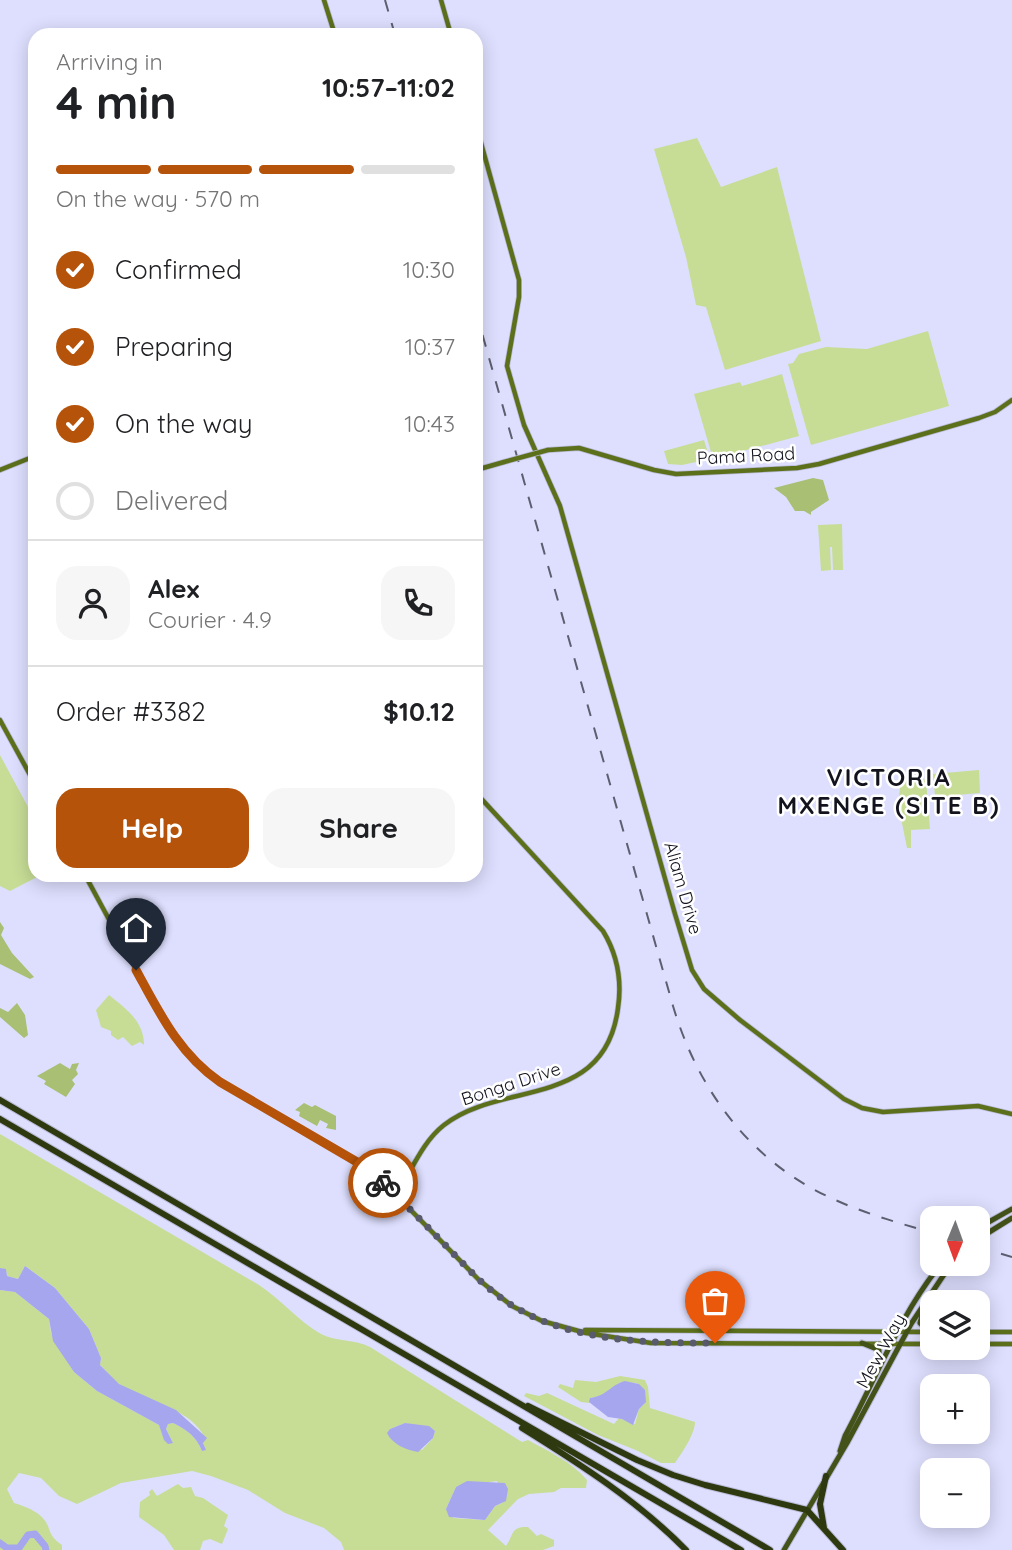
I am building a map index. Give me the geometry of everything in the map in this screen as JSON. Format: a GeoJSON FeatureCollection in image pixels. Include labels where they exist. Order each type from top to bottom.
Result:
{"type":"FeatureCollection","features":[{"type":"Feature","properties":{"kind":"highway"},"geometry":{"type":"LineString","coordinates":[[0,1100],[770,1550]]}},
{"type":"Feature","properties":{"kind":"highway"},"geometry":{"type":"LineString","coordinates":[[0,1119],[741,1550]]}},
{"type":"Feature","properties":{"kind":"highway"},"geometry":{"type":"LineString","coordinates":[[513,1401],[537,1409],[673,1475],[807,1510],[842,1550]]}},
{"type":"Feature","properties":{"kind":"highway"},"geometry":{"type":"LineString","coordinates":[[488,1403],[615,1489],[686,1550]]}},
{"type":"Feature","properties":{"kind":"highway"},"geometry":{"type":"LineString","coordinates":[[825,1530],[820,1504],[826,1476]]}},
{"type":"Feature","properties":{"kind":"main road"},"geometry":{"type":"LineString","coordinates":[[990,1221],[1012,1209]]}},
{"type":"Feature","properties":{"kind":"main road"},"geometry":{"type":"LineString","coordinates":[[990,1231],[1012,1218]]}},
{"type":"Feature","properties":{"kind":"main road","name":"Mew Way"},"geometry":{"type":"LineString","coordinates":[[839,1454],[845,1436],[878,1371],[932,1276]]}},
{"type":"Feature","properties":{"kind":"main road","name":"Mew Way"},"geometry":{"type":"LineString","coordinates":[[784,1550],[920,1311]]}},
{"type":"Feature","properties":{"kind":"main road"},"geometry":{"type":"LineString","coordinates":[[862,1343],[879,1350],[878,1371]]}},
{"type":"Feature","properties":{"kind":"street"},"geometry":{"type":"LineString","coordinates":[[324,0],[333,28]]}},
{"type":"Feature","properties":{"kind":"street"},"geometry":{"type":"LineString","coordinates":[[441,0],[449,28]]}},
{"type":"Feature","properties":{"kind":"street","name":"Aliam Drive"},"geometry":{"type":"LineString","coordinates":[[483,149],[519,280],[519,297],[507,366],[524,425],[560,506],[692,970],[702,986],[718,1002],[831,1090],[862,1108],[891,1113],[978,1106],[1012,1114]]}},
{"type":"Feature","properties":{"kind":"street","name":"Pama Road"},"geometry":{"type":"LineString","coordinates":[[483,468],[548,450],[579,448],[676,474],[805,467],[977,419],[995,412],[1012,400]]}},
{"type":"Feature","properties":{"kind":"street"},"geometry":{"type":"LineString","coordinates":[[0,470],[28,459]]}},
{"type":"Feature","properties":{"kind":"street"},"geometry":{"type":"LineString","coordinates":[[0,719],[28,771]]}},
{"type":"Feature","properties":{"kind":"street","name":"Bonga Drive"},"geometry":{"type":"LineString","coordinates":[[396,1195],[427,1142],[443,1125],[461,1114],[547,1089],[573,1078],[598,1056],[610,1038],[617,1017],[617,969],[607,938],[595,921],[483,801]]}},
{"type":"Feature","properties":{"kind":"street"},"geometry":{"type":"LineString","coordinates":[[89,882],[167,1027],[190,1056],[220,1082],[365,1168],[396,1195],[479,1280],[498,1296],[536,1318],[577,1330],[651,1343],[920,1344]]}},
{"type":"Feature","properties":{"kind":"street"},"geometry":{"type":"LineString","coordinates":[[577,1330],[920,1332]]}},
{"type":"Feature","properties":{"kind":"street"},"geometry":{"type":"LineString","coordinates":[[990,1332],[1012,1332]]}},
{"type":"Feature","properties":{"kind":"street"},"geometry":{"type":"LineString","coordinates":[[990,1344],[1012,1344]]}},
{"type":"Feature","properties":{"kind":"green space"},"geometry":{"type":"Polygon","coordinates":[[[697,138],[721,187],[777,167],[821,341],[725,370],[706,307],[696,305],[686,257],[654,149],[697,138]]]}},
{"type":"Feature","properties":{"kind":"green space"},"geometry":{"type":"Polygon","coordinates":[[[928,331],[949,406],[811,445],[788,364],[793,363],[799,354],[826,347],[867,349],[928,331]]]}},
{"type":"Feature","properties":{"kind":"green space"},"geometry":{"type":"Polygon","coordinates":[[[782,374],[799,436],[713,459],[694,394],[740,382],[742,386],[782,374]]]}},
{"type":"Feature","properties":{"kind":"green space"},"geometry":{"type":"Polygon","coordinates":[[[704,440],[710,459],[682,465],[668,464],[664,451],[704,440]]]}},
{"type":"Feature","properties":{"kind":"green space"},"geometry":{"type":"Polygon","coordinates":[[[813,478],[823,480],[829,500],[811,512],[811,515],[804,511],[795,511],[786,497],[774,488],[813,478]]]}},
{"type":"Feature","properties":{"kind":"green space"},"geometry":{"type":"Polygon","coordinates":[[[842,524],[843,570],[833,570],[830,547],[831,570],[821,571],[818,525],[842,524]]]}},
{"type":"Feature","properties":{"kind":"green space"},"geometry":{"type":"Polygon","coordinates":[[[0,755],[28,807],[28,882],[10,891],[0,886],[0,755]]]}},
{"type":"Feature","properties":{"kind":"green space"},"geometry":{"type":"Polygon","coordinates":[[[979,770],[980,793],[935,797],[933,774],[979,770]]]}},
{"type":"Feature","properties":{"kind":"green space"},"geometry":{"type":"Polygon","coordinates":[[[902,774],[906,774],[909,780],[920,777],[926,780],[930,829],[911,830],[911,848],[907,848],[898,803],[902,774]]]}},
{"type":"Feature","properties":{"kind":"green space"},"geometry":{"type":"Polygon","coordinates":[[[0,922],[4,928],[1,935],[12,953],[34,977],[30,979],[0,964],[0,922]]]}},
{"type":"Feature","properties":{"kind":"green space"},"geometry":{"type":"Polygon","coordinates":[[[109,995],[137,1022],[144,1045],[140,1042],[132,1046],[123,1037],[118,1040],[111,1035],[111,1031],[101,1027],[96,1010],[109,995]]]}},
{"type":"Feature","properties":{"kind":"green space"},"geometry":{"type":"Polygon","coordinates":[[[17,1003],[25,1015],[28,1035],[24,1038],[0,1017],[0,1008],[8,1012],[17,1003]]]}},
{"type":"Feature","properties":{"kind":"green space"},"geometry":{"type":"Polygon","coordinates":[[[60,1063],[70,1069],[72,1064],[79,1063],[76,1070],[78,1074],[72,1080],[75,1084],[66,1097],[44,1084],[46,1081],[37,1076],[60,1063]]]}},
{"type":"Feature","properties":{"kind":"green space"},"geometry":{"type":"Polygon","coordinates":[[[304,1103],[312,1107],[315,1105],[336,1116],[336,1130],[326,1128],[328,1124],[320,1120],[317,1126],[299,1116],[300,1112],[295,1110],[304,1103]]]}},
{"type":"Feature","properties":{"kind":"green space"},"geometry":{"type":"Polygon","coordinates":[[[0,1134],[259,1285],[321,1334],[370,1347],[522,1442],[528,1440],[559,1457],[587,1480],[586,1488],[561,1488],[554,1492],[529,1494],[518,1499],[488,1530],[506,1546],[516,1529],[528,1527],[537,1536],[541,1534],[554,1540],[554,1546],[543,1550],[344,1550],[341,1542],[324,1528],[285,1513],[248,1490],[192,1471],[121,1483],[77,1504],[59,1496],[41,1478],[19,1473],[7,1489],[14,1503],[42,1517],[53,1537],[62,1545],[62,1550],[0,1550],[0,1290],[15,1292],[49,1319],[51,1333],[74,1372],[97,1391],[159,1425],[173,1443],[166,1429],[168,1424],[173,1423],[190,1434],[202,1451],[205,1448],[205,1439],[190,1420],[114,1380],[100,1365],[101,1358],[89,1329],[55,1288],[25,1266],[18,1279],[7,1276],[6,1270],[0,1268],[0,1134]],[[405,1423],[390,1429],[422,1450],[433,1438],[435,1431],[405,1423]],[[497,1481],[456,1487],[446,1509],[453,1518],[485,1520],[495,1506],[502,1503],[497,1481]]]}},
{"type":"Feature","properties":{"kind":"green space"},"geometry":{"type":"Polygon","coordinates":[[[620,1376],[645,1380],[650,1408],[695,1422],[691,1438],[675,1463],[661,1463],[598,1435],[524,1396],[526,1393],[539,1396],[547,1393],[614,1424],[619,1418],[635,1424],[639,1409],[645,1403],[637,1383],[621,1382],[602,1396],[590,1398],[590,1403],[581,1402],[558,1387],[560,1384],[573,1388],[575,1380],[596,1382],[620,1376]]]}},
{"type":"Feature","properties":{"kind":"green space"},"geometry":{"type":"Polygon","coordinates":[[[178,1484],[183,1488],[191,1487],[195,1496],[203,1498],[228,1515],[224,1526],[228,1529],[222,1544],[210,1539],[203,1541],[200,1550],[174,1550],[164,1535],[139,1517],[140,1502],[150,1495],[152,1489],[157,1496],[178,1484]]]}},
{"type":"Feature","properties":{"kind":"water"},"geometry":{"type":"Polygon","coordinates":[[[25,1266],[55,1288],[89,1329],[101,1358],[100,1365],[119,1384],[176,1410],[207,1438],[203,1443],[206,1450],[202,1451],[190,1434],[173,1423],[168,1424],[166,1429],[173,1443],[168,1444],[159,1425],[97,1391],[74,1372],[53,1341],[49,1319],[15,1292],[0,1290],[0,1268],[6,1269],[7,1276],[18,1279],[25,1266]]]}},
{"type":"Feature","properties":{"kind":"water"},"geometry":{"type":"Polygon","coordinates":[[[625,1381],[639,1384],[645,1390],[646,1402],[639,1409],[633,1425],[622,1419],[608,1417],[589,1402],[590,1398],[601,1395],[625,1381]]]}},
{"type":"Feature","properties":{"kind":"water"},"geometry":{"type":"Polygon","coordinates":[[[405,1423],[429,1426],[435,1431],[433,1438],[418,1452],[400,1446],[387,1433],[405,1423]]]}},
{"type":"Feature","properties":{"kind":"water"},"geometry":{"type":"Polygon","coordinates":[[[467,1481],[505,1483],[508,1489],[506,1501],[495,1506],[485,1520],[449,1517],[446,1509],[456,1487],[467,1481]]]}},
{"type":"Feature","properties":{"kind":"waterway"},"geometry":{"type":"LineString","coordinates":[[0,1543],[7,1548],[19,1548],[28,1535],[35,1534],[46,1550]]}},
{"type":"Feature","properties":{"kind":"railway"},"geometry":{"type":"LineString","coordinates":[[385,0],[393,28]]}},
{"type":"Feature","properties":{"kind":"railway"},"geometry":{"type":"LineString","coordinates":[[483,337],[673,1006],[697,1066],[731,1120],[776,1164],[802,1183],[831,1198],[920,1229]]}},
{"type":"Feature","properties":{"kind":"railway"},"geometry":{"type":"LineString","coordinates":[[990,1251],[1012,1257]]}},
{"type":"Feature","properties":{"kind":"way so far"},"geometry":{"type":"LineString","coordinates":[[383,1183],[479,1280],[505,1301],[529,1315],[586,1333],[623,1339],[651,1343],[715,1343]]}},
{"type":"Feature","properties":{"kind":"district","name":"VICTORIA MXENGE (SITE B)"},"geometry":{"type":"Point","coordinates":[889,792]}},
{"type":"Feature","properties":{"kind":"route"},"geometry":{"type":"LineString","coordinates":[[136,970],[167,1027],[203,1069],[220,1082],[357,1162],[383,1183]]}}]}
